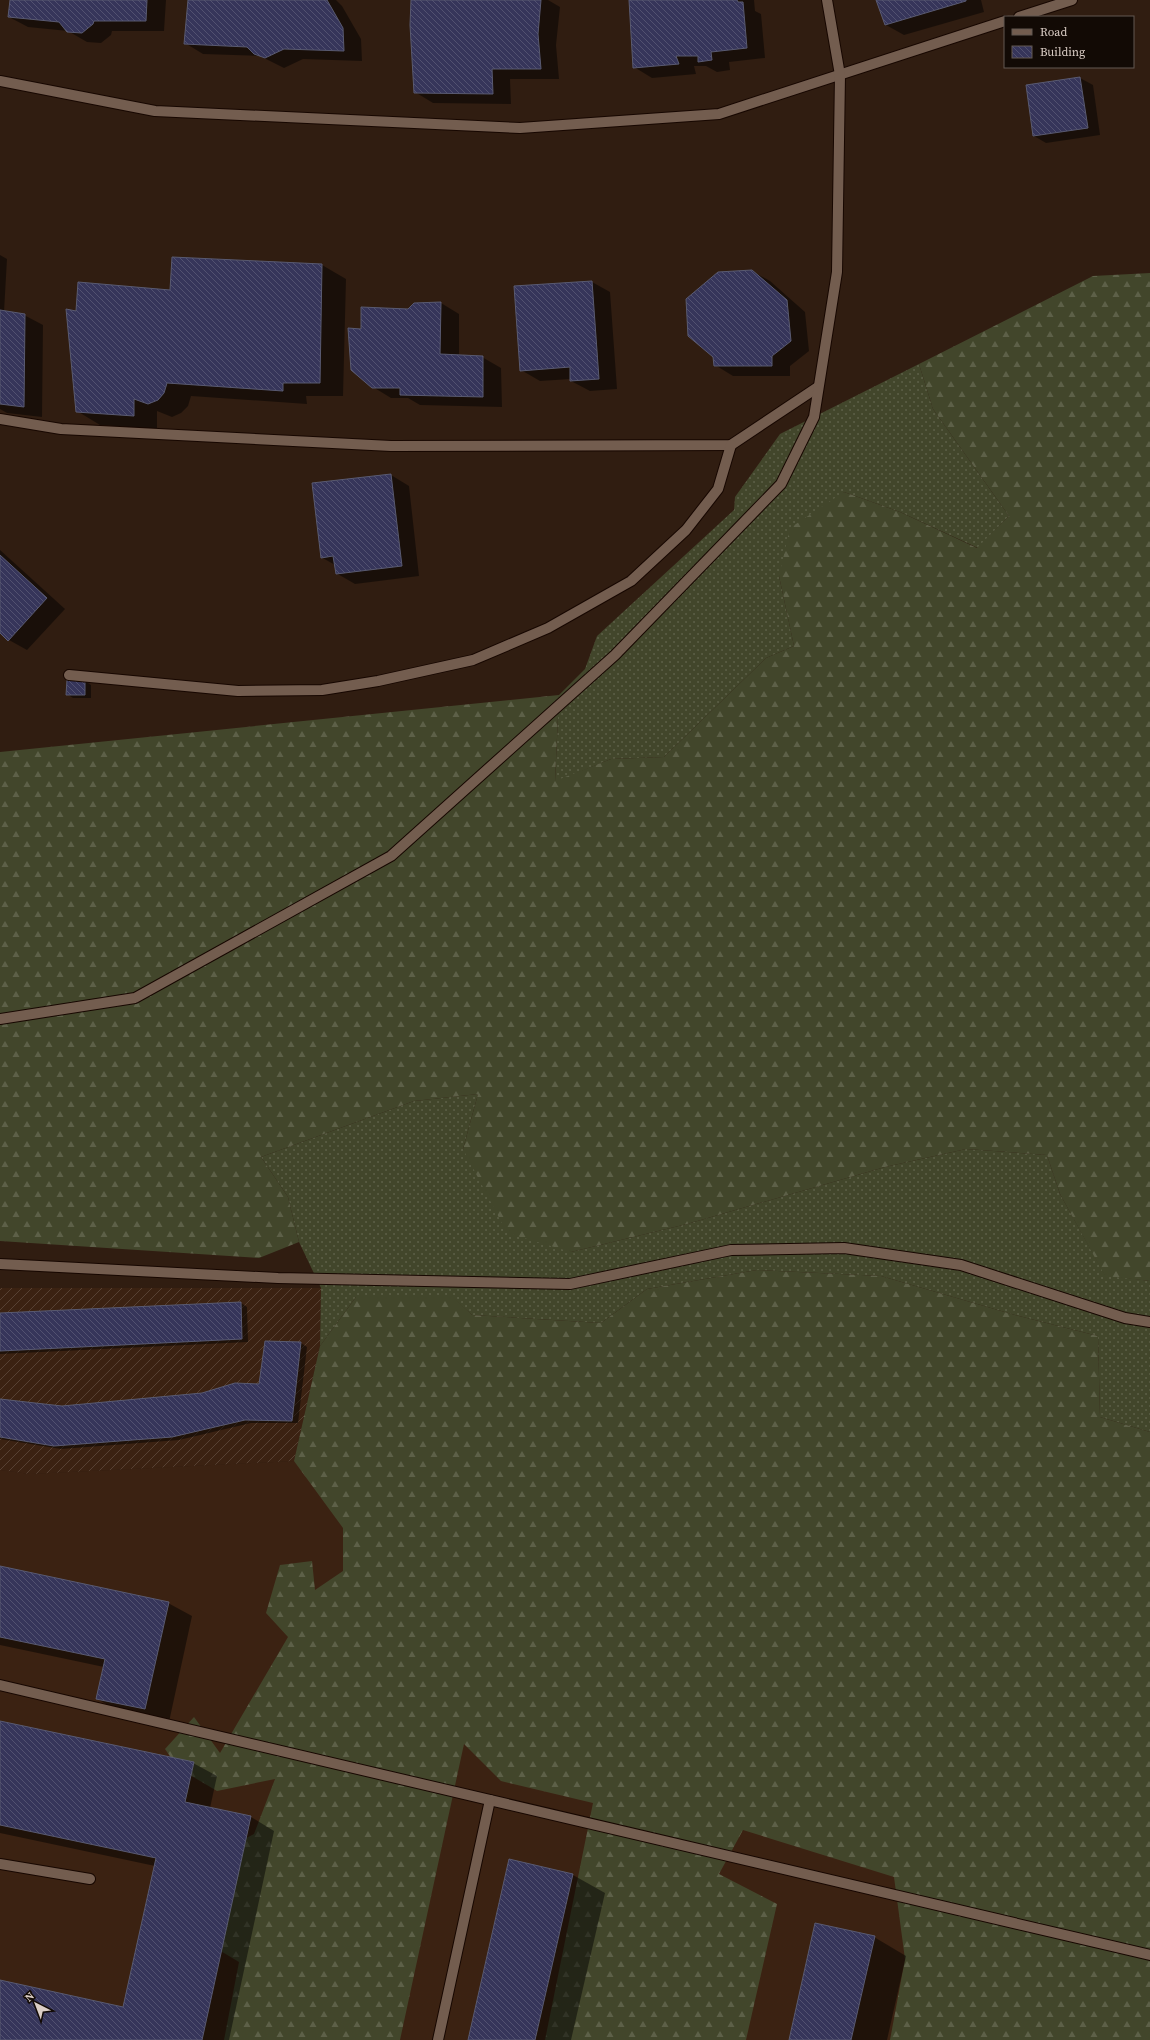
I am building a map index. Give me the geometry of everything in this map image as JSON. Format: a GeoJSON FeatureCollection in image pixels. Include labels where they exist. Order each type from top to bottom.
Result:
{"type":"FeatureCollection","features":[{"type":"Feature","properties":{"kind":"lane"},"geometry":{"type":"LineString","coordinates":[[0,1018],[135,998],[391,856],[615,655],[781,484],[814,417],[837,272],[840,75],[827,0]]}},
{"type":"Feature","properties":{"kind":"lane"},"geometry":{"type":"LineString","coordinates":[[1022,16],[1072,0]]}},
{"type":"Feature","properties":{"kind":"lane"},"geometry":{"type":"LineString","coordinates":[[0,81],[155,112],[520,128],[719,114],[1004,22]]}},
{"type":"Feature","properties":{"kind":"lane"},"geometry":{"type":"LineString","coordinates":[[0,419],[61,429],[391,446],[731,445],[818,387]]}},
{"type":"Feature","properties":{"kind":"lane"},"geometry":{"type":"LineString","coordinates":[[69,675],[238,691],[322,690],[378,681],[473,660],[548,628],[631,582],[686,530],[718,489],[731,445]]}},
{"type":"Feature","properties":{"kind":"lane"},"geometry":{"type":"LineString","coordinates":[[0,1264],[278,1278],[570,1284],[731,1250],[844,1248],[961,1265],[1125,1318],[1150,1322]]}},
{"type":"Feature","properties":{"kind":"lane"},"geometry":{"type":"LineString","coordinates":[[0,1685],[1150,1955]]}},
{"type":"Feature","properties":{"kind":"lane"},"geometry":{"type":"LineString","coordinates":[[438,2040],[490,1800]]}},
{"type":"Feature","properties":{"kind":"lane"},"geometry":{"type":"LineString","coordinates":[[0,1864],[90,1879]]}},
{"type":"Feature","properties":{"kind":"shaded area"},"geometry":{"type":"Polygon","coordinates":[[[0,1288],[321,1288],[320,1346],[294,1461],[30,1474],[0,1470],[0,1288]]]}},
{"type":"Feature","properties":{"kind":"shaded area"},"geometry":{"type":"Polygon","coordinates":[[[320,1346],[1150,1532],[1150,2040],[0,2040],[0,1470],[30,1474],[294,1461],[320,1346]]]}},
{"type":"Feature","properties":{"kind":"green space"},"geometry":{"type":"Polygon","coordinates":[[[1150,273],[1150,1281],[1105,1276],[1060,1194],[1047,1155],[966,1149],[885,1167],[687,1224],[571,1252],[507,1233],[463,1149],[478,1094],[414,1101],[261,1157],[288,1197],[299,1242],[259,1258],[0,1241],[0,752],[559,695],[555,781],[611,759],[664,757],[766,658],[794,646],[779,576],[790,528],[844,492],[900,512],[977,548],[1009,516],[933,409],[919,364],[1093,276],[1150,273]]]}},
{"type":"Feature","properties":{"kind":"green space"},"geometry":{"type":"Polygon","coordinates":[[[919,364],[933,409],[1009,516],[978,548],[900,512],[844,492],[779,576],[794,646],[766,658],[664,757],[611,759],[555,782],[559,695],[585,669],[597,636],[734,510],[735,497],[780,434],[919,364]]]}},
{"type":"Feature","properties":{"kind":"green space"},"geometry":{"type":"Polygon","coordinates":[[[478,1094],[463,1149],[571,1252],[687,1224],[885,1167],[966,1149],[1047,1155],[1060,1194],[1105,1275],[1150,1281],[1150,1432],[1100,1417],[1098,1336],[1015,1315],[881,1276],[757,1270],[647,1289],[601,1323],[472,1315],[452,1297],[356,1297],[320,1346],[321,1288],[299,1242],[288,1197],[261,1157],[414,1101],[478,1094]]]}},
{"type":"Feature","properties":{"kind":"green space"},"geometry":{"type":"Polygon","coordinates":[[[757,1270],[881,1276],[1015,1315],[1098,1336],[1100,1417],[1150,1432],[1150,2040],[890,2040],[905,1959],[894,1877],[743,1830],[719,1874],[777,1904],[746,2040],[545,2040],[593,1803],[501,1781],[464,1744],[400,2040],[224,2040],[239,1962],[174,1923],[203,1860],[254,1834],[275,1779],[217,1791],[178,1768],[165,1749],[194,1717],[220,1753],[288,1637],[266,1613],[280,1565],[312,1561],[315,1590],[343,1571],[343,1528],[294,1461],[320,1346],[356,1297],[453,1297],[472,1315],[601,1323],[647,1289],[757,1270]]]}},
{"type":"Feature","properties":{"kind":"building"},"geometry":{"type":"Polygon","coordinates":[[[10,0],[147,0],[146,21],[94,21],[93,24],[82,33],[67,32],[59,22],[8,17],[10,0]]]}},
{"type":"Feature","properties":{"kind":"building"},"geometry":{"type":"Polygon","coordinates":[[[188,0],[327,0],[343,28],[344,51],[284,49],[265,58],[254,54],[247,47],[184,44],[188,0]]]}},
{"type":"Feature","properties":{"kind":"building"},"geometry":{"type":"Polygon","coordinates":[[[411,0],[541,0],[538,34],[541,69],[492,69],[493,94],[414,93],[410,25],[411,0]]]}},
{"type":"Feature","properties":{"kind":"building"},"geometry":{"type":"Polygon","coordinates":[[[629,0],[737,0],[738,2],[743,2],[747,48],[711,52],[712,60],[698,62],[698,56],[676,56],[679,64],[633,68],[629,0]]]}},
{"type":"Feature","properties":{"kind":"building"},"geometry":{"type":"Polygon","coordinates":[[[876,0],[966,0],[966,1],[885,25],[876,0]]]}},
{"type":"Feature","properties":{"kind":"building"},"geometry":{"type":"Polygon","coordinates":[[[1080,77],[1088,128],[1033,136],[1026,85],[1080,77]]]}},
{"type":"Feature","properties":{"kind":"building"},"geometry":{"type":"Polygon","coordinates":[[[172,257],[322,264],[320,383],[283,383],[283,391],[167,383],[164,393],[158,400],[148,404],[134,399],[134,416],[76,412],[66,309],[76,311],[78,282],[170,290],[172,257]]]}},
{"type":"Feature","properties":{"kind":"building"},"geometry":{"type":"Polygon","coordinates":[[[752,270],[787,300],[791,341],[772,356],[772,366],[714,366],[713,357],[688,336],[686,299],[718,272],[752,270]]]}},
{"type":"Feature","properties":{"kind":"building"},"geometry":{"type":"Polygon","coordinates":[[[592,281],[599,379],[570,381],[570,367],[520,371],[514,286],[592,281]]]}},
{"type":"Feature","properties":{"kind":"building"},"geometry":{"type":"Polygon","coordinates":[[[441,302],[440,354],[483,356],[483,397],[400,395],[400,388],[372,388],[351,370],[348,328],[361,329],[361,307],[408,309],[414,303],[441,302]]]}},
{"type":"Feature","properties":{"kind":"building"},"geometry":{"type":"Polygon","coordinates":[[[0,310],[25,314],[24,407],[0,404],[0,310]]]}},
{"type":"Feature","properties":{"kind":"building"},"geometry":{"type":"Polygon","coordinates":[[[391,474],[402,566],[336,574],[333,556],[321,558],[312,483],[391,474]]]}},
{"type":"Feature","properties":{"kind":"building"},"geometry":{"type":"Polygon","coordinates":[[[0,555],[47,598],[8,641],[0,633],[0,555]]]}},
{"type":"Feature","properties":{"kind":"building"},"geometry":{"type":"Polygon","coordinates":[[[67,680],[85,680],[85,695],[66,695],[67,680]]]}},
{"type":"Feature","properties":{"kind":"building"},"geometry":{"type":"Polygon","coordinates":[[[241,1302],[242,1339],[0,1351],[0,1313],[241,1302]]]}},
{"type":"Feature","properties":{"kind":"building"},"geometry":{"type":"Polygon","coordinates":[[[265,1341],[301,1342],[292,1421],[245,1420],[172,1437],[54,1446],[0,1437],[0,1399],[62,1406],[202,1393],[235,1383],[259,1384],[265,1341]]]}},
{"type":"Feature","properties":{"kind":"building"},"geometry":{"type":"Polygon","coordinates":[[[0,1566],[169,1602],[145,1709],[96,1699],[105,1659],[0,1637],[0,1566]]]}},
{"type":"Feature","properties":{"kind":"building"},"geometry":{"type":"Polygon","coordinates":[[[0,1721],[194,1762],[185,1802],[251,1816],[202,2040],[0,2040],[0,1980],[123,2007],[156,1858],[0,1825],[0,1721]]]}},
{"type":"Feature","properties":{"kind":"building"},"geometry":{"type":"Polygon","coordinates":[[[509,1859],[573,1874],[535,2040],[468,2040],[509,1859]]]}},
{"type":"Feature","properties":{"kind":"building"},"geometry":{"type":"Polygon","coordinates":[[[815,1923],[875,1936],[851,2040],[789,2040],[815,1923]]]}}]}
